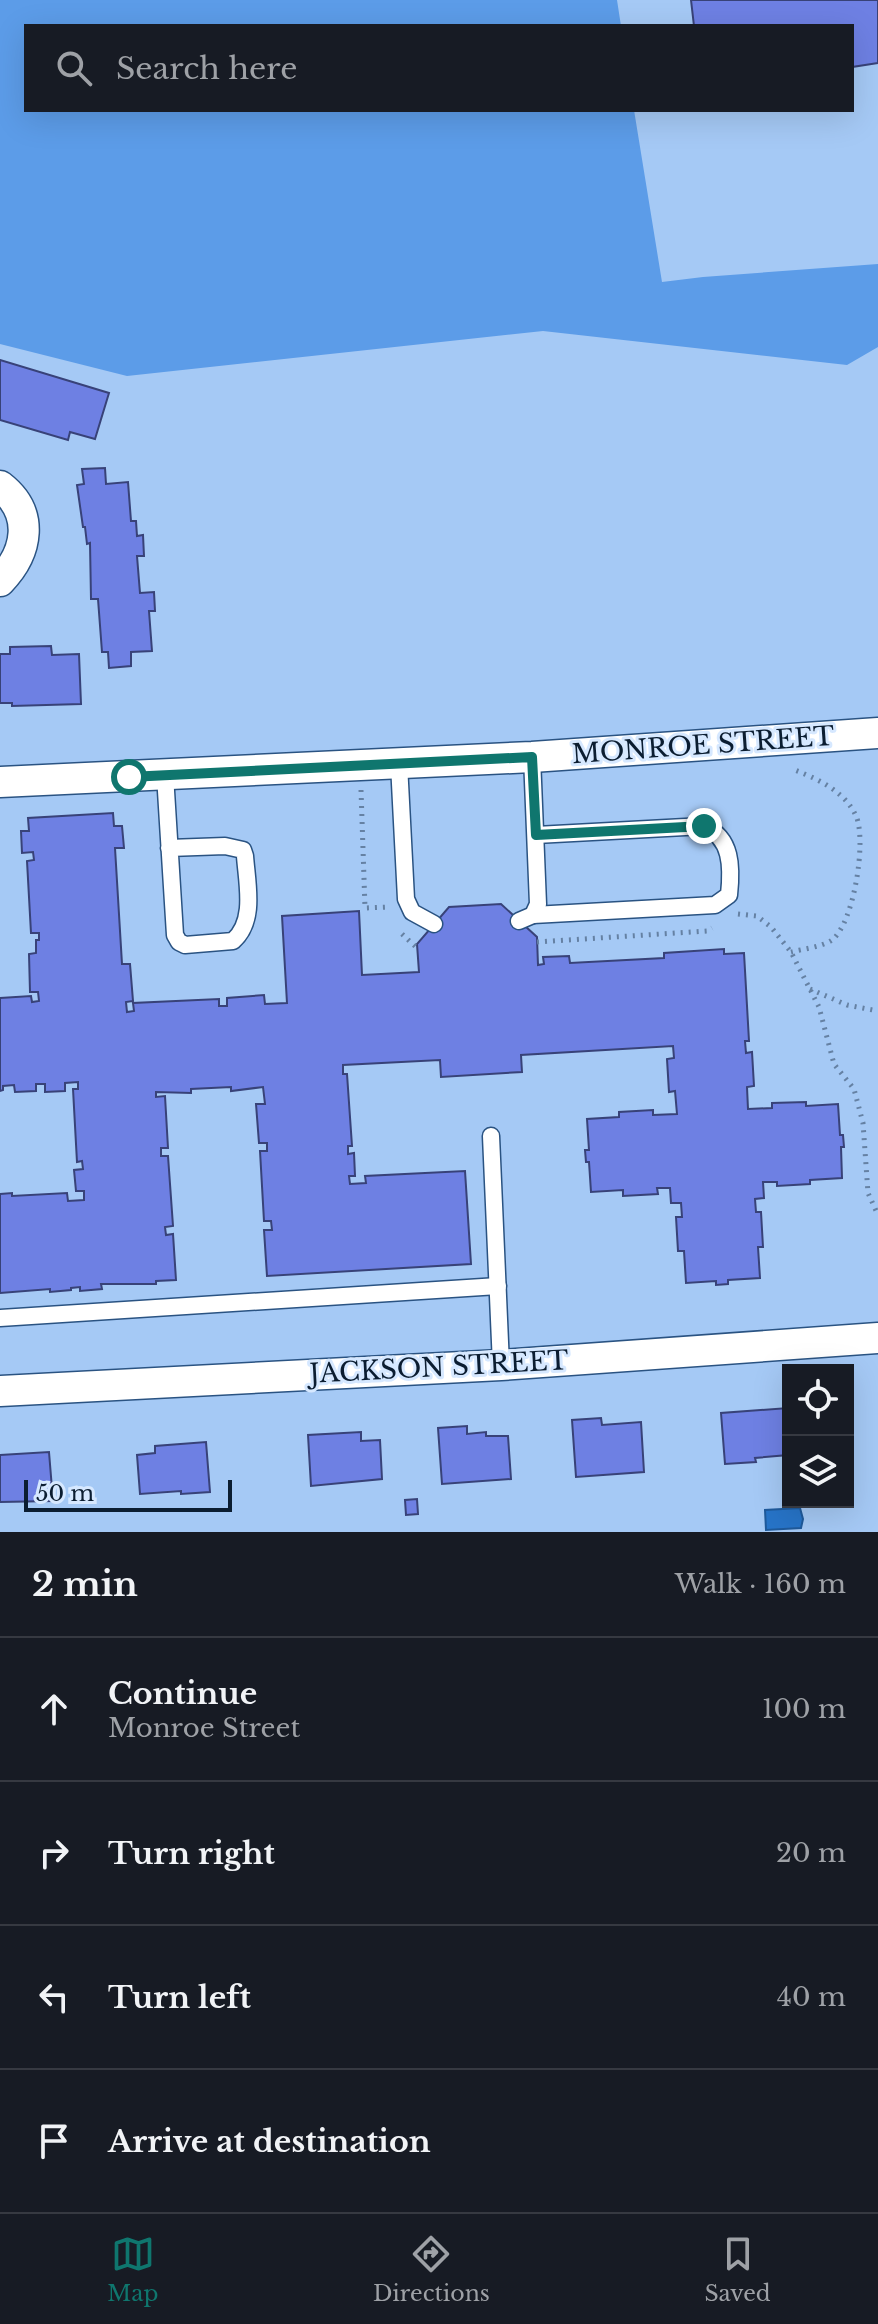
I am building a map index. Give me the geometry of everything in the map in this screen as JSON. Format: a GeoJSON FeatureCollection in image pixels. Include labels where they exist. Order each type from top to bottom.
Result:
{"type":"FeatureCollection","features":[{"type":"Feature","properties":{"kind":"street"},"geometry":{"type":"LineString","coordinates":[[0,486],[12,495],[23,519],[23,542],[14,566],[0,581]]}},
{"type":"Feature","properties":{"kind":"street","name":"MONROE STREET"},"geometry":{"type":"LineString","coordinates":[[0,782],[532,757],[878,733]]}},
{"type":"Feature","properties":{"kind":"street","name":"JACKSON STREET"},"geometry":{"type":"LineString","coordinates":[[0,1391],[501,1365],[878,1338]]}},
{"type":"Feature","properties":{"kind":"lane"},"geometry":{"type":"LineString","coordinates":[[532,757],[538,904],[526,918],[715,905],[729,895],[731,876],[725,842],[716,832],[704,826],[536,835]]}},
{"type":"Feature","properties":{"kind":"lane"},"geometry":{"type":"LineString","coordinates":[[399,764],[406,899],[412,912],[434,924]]}},
{"type":"Feature","properties":{"kind":"lane"},"geometry":{"type":"LineString","coordinates":[[165,775],[169,848],[175,935],[185,945],[233,941],[248,918],[243,850],[225,846],[169,848]]}},
{"type":"Feature","properties":{"kind":"lane"},"geometry":{"type":"LineString","coordinates":[[491,1136],[501,1365]]}},
{"type":"Feature","properties":{"kind":"lane"},"geometry":{"type":"LineString","coordinates":[[0,1318],[498,1286]]}},
{"type":"Feature","properties":{"kind":"path"},"geometry":{"type":"LineString","coordinates":[[783,765],[817,778],[847,802],[857,818],[859,840],[858,871],[847,918],[831,941],[791,952]]}},
{"type":"Feature","properties":{"kind":"path"},"geometry":{"type":"LineString","coordinates":[[361,789],[365,908],[388,906],[393,918]]}},
{"type":"Feature","properties":{"kind":"path"},"geometry":{"type":"LineString","coordinates":[[731,917],[739,913],[757,916],[771,927],[791,952],[819,1007],[834,1064],[854,1089],[863,1123],[868,1193],[878,1215]]}},
{"type":"Feature","properties":{"kind":"path"},"geometry":{"type":"LineString","coordinates":[[537,942],[707,931],[723,921]]}},
{"type":"Feature","properties":{"kind":"path"},"geometry":{"type":"LineString","coordinates":[[398,929],[417,948]]}},
{"type":"Feature","properties":{"kind":"path"},"geometry":{"type":"LineString","coordinates":[[809,989],[847,1005],[878,1011]]}},
{"type":"Feature","properties":{"kind":"shaded area"},"geometry":{"type":"Polygon","coordinates":[[[0,0],[617,0],[621,24],[24,24],[24,112],[634,112],[662,282],[878,264],[878,347],[847,365],[543,331],[127,376],[0,344],[0,0]]]}},
{"type":"Feature","properties":{"kind":"shaded area"},"geometry":{"type":"Polygon","coordinates":[[[800,1508],[803,1519],[801,1528],[766,1530],[765,1510],[800,1508]]]}},
{"type":"Feature","properties":{"kind":"building"},"geometry":{"type":"Polygon","coordinates":[[[691,0],[878,0],[878,63],[854,67],[854,24],[694,24],[691,0]]]}},
{"type":"Feature","properties":{"kind":"building"},"geometry":{"type":"Polygon","coordinates":[[[0,360],[109,393],[95,439],[70,432],[68,440],[0,420],[0,360]]]}},
{"type":"Feature","properties":{"kind":"building"},"geometry":{"type":"Polygon","coordinates":[[[105,468],[106,484],[128,482],[131,521],[136,521],[137,536],[143,535],[144,556],[137,556],[140,593],[154,592],[155,611],[149,611],[152,651],[131,652],[131,666],[109,668],[108,652],[102,652],[98,599],[91,599],[90,543],[87,544],[83,527],[77,485],[84,484],[82,469],[105,468]]]}},
{"type":"Feature","properties":{"kind":"building"},"geometry":{"type":"Polygon","coordinates":[[[51,646],[52,655],[79,654],[81,704],[12,706],[12,703],[0,703],[0,654],[10,654],[10,647],[51,646]]]}},
{"type":"Feature","properties":{"kind":"building"},"geometry":{"type":"Polygon","coordinates":[[[113,813],[114,826],[122,826],[124,848],[115,848],[122,964],[130,964],[133,1001],[126,1002],[127,1012],[134,1011],[133,1003],[219,999],[219,1006],[227,1006],[227,998],[264,995],[265,1004],[287,1003],[282,916],[359,911],[362,975],[419,972],[417,944],[449,907],[501,904],[537,937],[538,965],[544,964],[543,957],[569,956],[570,963],[664,958],[664,953],[724,949],[724,954],[744,953],[749,1041],[745,1041],[746,1053],[752,1052],[754,1086],[747,1087],[748,1109],[772,1108],[772,1103],[806,1102],[806,1106],[838,1104],[844,1147],[841,1147],[842,1178],[777,1186],[777,1182],[763,1182],[764,1198],[755,1199],[756,1212],[761,1212],[763,1247],[758,1247],[760,1278],[728,1280],[728,1284],[716,1285],[716,1281],[686,1283],[684,1251],[678,1251],[676,1217],[682,1217],[681,1203],[671,1203],[670,1188],[657,1188],[658,1194],[623,1196],[623,1190],[591,1192],[585,1150],[589,1150],[587,1119],[619,1117],[619,1112],[653,1110],[653,1115],[677,1114],[675,1091],[669,1092],[667,1059],[674,1058],[673,1046],[521,1055],[522,1072],[441,1077],[440,1060],[343,1065],[343,1074],[347,1074],[352,1146],[348,1146],[348,1154],[354,1153],[355,1176],[349,1176],[350,1184],[366,1183],[365,1176],[465,1171],[471,1264],[267,1276],[264,1230],[272,1230],[271,1221],[264,1221],[260,1151],[267,1151],[267,1143],[259,1143],[256,1104],[265,1104],[263,1087],[231,1091],[231,1087],[191,1089],[191,1093],[156,1092],[156,1097],[165,1096],[168,1148],[161,1148],[161,1156],[168,1156],[173,1226],[165,1227],[166,1235],[173,1234],[176,1280],[156,1281],[156,1284],[101,1284],[102,1289],[80,1291],[80,1287],[50,1292],[50,1289],[0,1293],[0,1194],[67,1193],[68,1201],[84,1200],[84,1191],[76,1191],[74,1170],[83,1169],[82,1161],[77,1162],[73,1089],[78,1089],[78,1082],[65,1083],[65,1091],[45,1092],[45,1084],[36,1084],[36,1091],[15,1092],[14,1085],[3,1086],[0,1091],[0,998],[31,996],[32,1002],[39,1001],[38,992],[30,992],[29,954],[36,953],[36,940],[39,940],[39,933],[31,933],[27,861],[34,860],[33,852],[22,853],[21,831],[29,831],[28,818],[113,813]]]}},
{"type":"Feature","properties":{"kind":"building"},"geometry":{"type":"Polygon","coordinates":[[[782,1408],[782,1456],[755,1458],[756,1462],[725,1464],[721,1413],[782,1408]]]}},
{"type":"Feature","properties":{"kind":"building"},"geometry":{"type":"Polygon","coordinates":[[[601,1418],[602,1425],[641,1422],[644,1472],[576,1477],[572,1420],[601,1418]]]}},
{"type":"Feature","properties":{"kind":"building"},"geometry":{"type":"Polygon","coordinates":[[[467,1426],[467,1434],[486,1432],[486,1436],[508,1436],[511,1479],[442,1484],[438,1428],[467,1426]]]}},
{"type":"Feature","properties":{"kind":"building"},"geometry":{"type":"Polygon","coordinates":[[[361,1432],[361,1441],[380,1440],[382,1479],[311,1486],[308,1435],[361,1432]]]}},
{"type":"Feature","properties":{"kind":"building"},"geometry":{"type":"Polygon","coordinates":[[[206,1442],[210,1492],[140,1494],[137,1455],[155,1453],[155,1446],[206,1442]]]}},
{"type":"Feature","properties":{"kind":"building"},"geometry":{"type":"Polygon","coordinates":[[[49,1452],[53,1501],[0,1502],[0,1455],[49,1452]]]}},
{"type":"Feature","properties":{"kind":"building"},"geometry":{"type":"Polygon","coordinates":[[[417,1499],[418,1514],[406,1515],[405,1500],[417,1499]]]}},
{"type":"Feature","properties":{"kind":"route"},"geometry":{"type":"LineString","coordinates":[[129,777],[532,757],[536,835],[704,826]]}}]}
